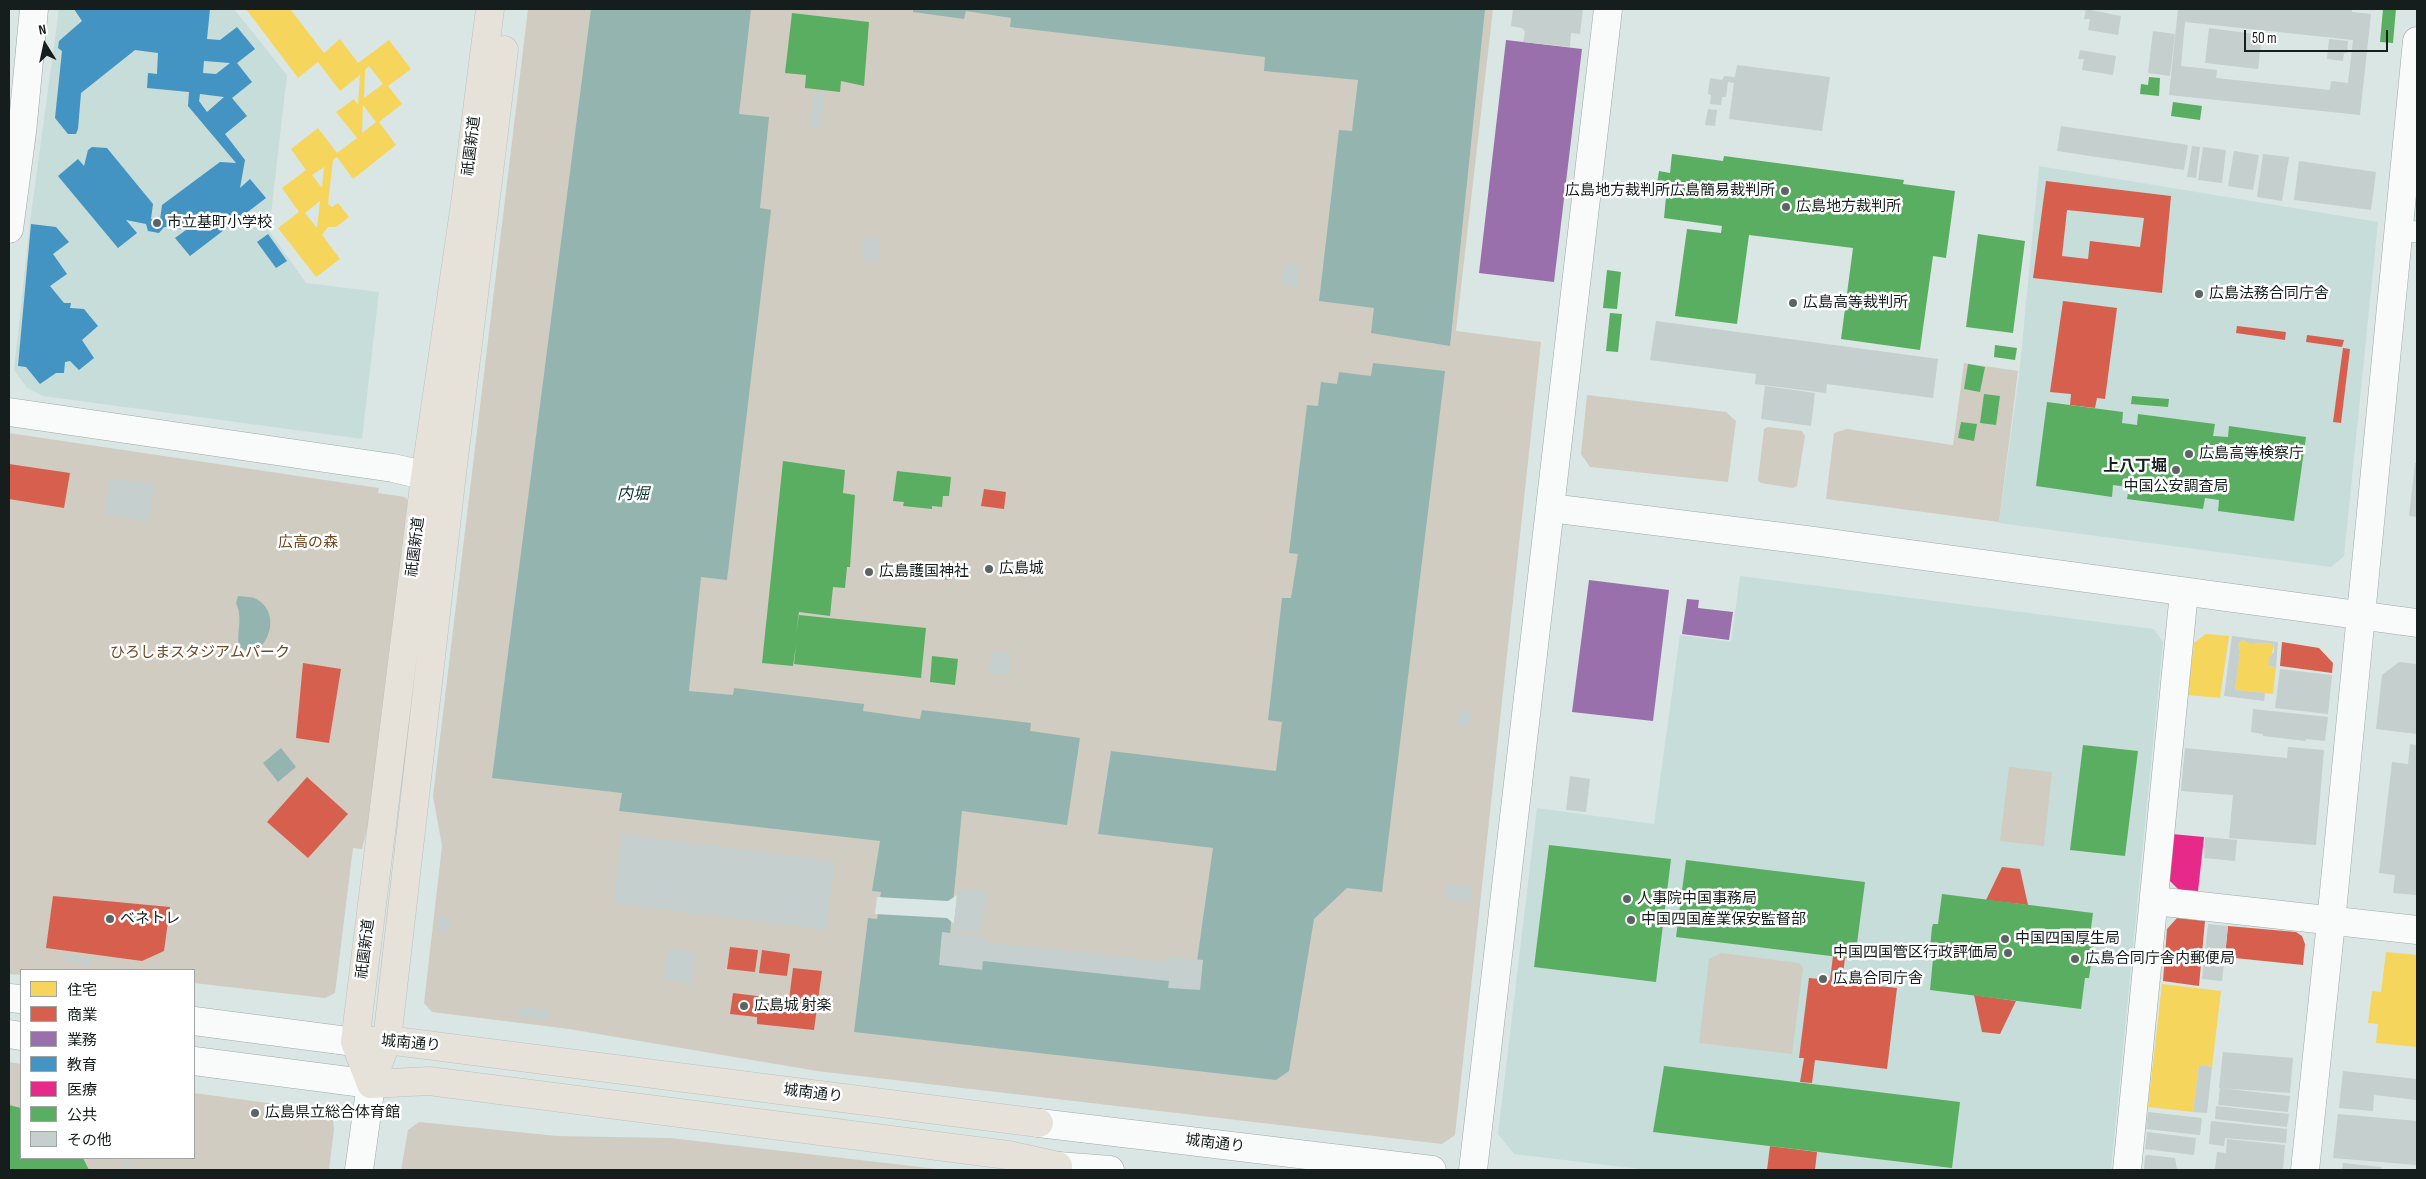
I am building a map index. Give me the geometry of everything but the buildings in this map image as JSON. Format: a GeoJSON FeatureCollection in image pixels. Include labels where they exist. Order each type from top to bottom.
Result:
{"type":"FeatureCollection","features":[{"type":"Feature","properties":{"kind":"highway","name":"祇園新道"},"geometry":{"type":"LineString","coordinates":[[371,1084],[387,1040],[438,480],[490,9]]}},
{"type":"Feature","properties":{"kind":"highway","name":"祇園新道"},"geometry":{"type":"LineString","coordinates":[[371,1084],[355,1042],[509,9]]}},
{"type":"Feature","properties":{"kind":"highway","name":"城南通り"},"geometry":{"type":"LineString","coordinates":[[355,1042],[387,1040],[1039,1123]]}},
{"type":"Feature","properties":{"kind":"highway"},"geometry":{"type":"LineString","coordinates":[[371,1084],[429,1081],[1007,1163],[1058,1168],[1039,1123],[1007,1163]]}},
{"type":"Feature","properties":{"kind":"street"},"geometry":{"type":"LineString","coordinates":[[9,229],[22,132],[34,9]]}},
{"type":"Feature","properties":{"kind":"street"},"geometry":{"type":"LineString","coordinates":[[1473,1170],[1608,9]]}},
{"type":"Feature","properties":{"kind":"street"},"geometry":{"type":"LineString","coordinates":[[2305,1170],[2332,922],[2360,615],[2408,231],[2417,41]]}},
{"type":"Feature","properties":{"kind":"street"},"geometry":{"type":"LineString","coordinates":[[9,412],[393,468],[438,480]]}},
{"type":"Feature","properties":{"kind":"street"},"geometry":{"type":"LineString","coordinates":[[1550,508],[1806,540],[2417,623]]}},
{"type":"Feature","properties":{"kind":"street"},"geometry":{"type":"LineString","coordinates":[[2127,1170],[2184,592]]}},
{"type":"Feature","properties":{"kind":"street"},"geometry":{"type":"LineString","coordinates":[[2155,901],[2417,930]]}},
{"type":"Feature","properties":{"kind":"street","name":"城南通り"},"geometry":{"type":"LineString","coordinates":[[195,1021],[355,1042]]}},
{"type":"Feature","properties":{"kind":"street"},"geometry":{"type":"LineString","coordinates":[[195,1062],[371,1084],[359,1170]]}},
{"type":"Feature","properties":{"kind":"street","name":"城南通り"},"geometry":{"type":"LineString","coordinates":[[1039,1123],[1432,1170]]}},
{"type":"Feature","properties":{"kind":"street"},"geometry":{"type":"LineString","coordinates":[[1058,1168],[1110,1170]]}},
{"type":"Feature","properties":{"kind":"shaded area","name":"市立基町小学校"},"geometry":{"type":"Polygon","coordinates":[[[59,9],[234,9],[287,75],[269,231],[306,283],[379,292],[362,439],[43,396],[27,388],[14,370],[30,222],[59,9]]]}},
{"type":"Feature","properties":{"kind":"shaded area","name":"広島法務合同庁舎"},"geometry":{"type":"Polygon","coordinates":[[[2039,166],[2378,222],[2344,556],[2331,567],[1999,523],[2020,367],[2039,166]]]}},
{"type":"Feature","properties":{"kind":"shaded area","name":"広島合同庁舎"},"geometry":{"type":"Polygon","coordinates":[[[1740,576],[2154,629],[2163,642],[2111,1170],[1648,1170],[1514,1154],[1498,1134],[1537,808],[1654,824],[1680,635],[1731,642],[1740,576]]]}},
{"type":"Feature","properties":{"kind":"green space","name":"広島城"},"geometry":{"type":"Polygon","coordinates":[[[528,9],[1493,9],[1456,331],[1541,342],[1455,1135],[1442,1144],[817,1071],[569,1029],[432,1012],[424,1003],[442,846],[433,796],[528,9]]]}},
{"type":"Feature","properties":{"kind":"green space"},"geometry":{"type":"Polygon","coordinates":[[[1964,363],[2018,371],[1999,522],[1826,499],[1834,433],[1847,429],[1953,445],[1964,363]]]}},
{"type":"Feature","properties":{"kind":"green space"},"geometry":{"type":"Polygon","coordinates":[[[1587,395],[1726,412],[1736,421],[1728,482],[1590,467],[1581,454],[1587,395]]]}},
{"type":"Feature","properties":{"kind":"green space"},"geometry":{"type":"Polygon","coordinates":[[[1768,427],[1802,431],[1805,436],[1797,486],[1793,488],[1761,483],[1758,480],[1764,429],[1768,427]]]}},
{"type":"Feature","properties":{"kind":"green space","name":"ひろしまスタジアムパーク"},"geometry":{"type":"Polygon","coordinates":[[[9,433],[379,488],[378,493],[405,497],[408,501],[371,815],[362,849],[353,848],[335,993],[325,998],[195,983],[195,969],[20,969],[20,975],[9,974],[9,433]]]}},
{"type":"Feature","properties":{"kind":"green space"},"geometry":{"type":"Polygon","coordinates":[[[2009,767],[2052,772],[2044,846],[2000,841],[2009,767]]]}},
{"type":"Feature","properties":{"kind":"green space"},"geometry":{"type":"Polygon","coordinates":[[[1721,953],[1799,963],[1803,968],[1792,1054],[1699,1043],[1709,959],[1721,953]]]}},
{"type":"Feature","properties":{"kind":"green space","name":"広島県立総合体育館"},"geometry":{"type":"Polygon","coordinates":[[[9,1062],[20,1064],[20,1159],[195,1159],[195,1093],[312,1109],[320,1117],[333,1119],[334,1129],[329,1170],[9,1170],[9,1062]]]}},
{"type":"Feature","properties":{"kind":"green space"},"geometry":{"type":"Polygon","coordinates":[[[419,1122],[557,1136],[670,1138],[946,1170],[401,1170],[408,1130],[419,1122]]]}},
{"type":"Feature","properties":{"kind":"water","name":"内堀"},"geometry":{"type":"Polygon","coordinates":[[[591,9],[751,9],[739,114],[769,117],[760,208],[771,210],[727,580],[701,577],[689,691],[733,695],[734,688],[864,704],[863,711],[920,719],[922,710],[1031,723],[1030,731],[1080,738],[1067,825],[962,811],[950,934],[982,959],[1171,980],[1197,961],[1213,848],[1098,834],[1111,751],[1276,771],[1282,722],[1268,720],[1282,598],[1291,598],[1298,554],[1289,553],[1307,405],[1318,406],[1321,382],[1337,384],[1339,372],[1371,376],[1373,363],[1445,371],[1382,892],[1347,888],[1314,919],[1289,1071],[1276,1080],[854,1032],[868,918],[877,919],[881,892],[872,891],[880,841],[619,811],[622,793],[492,778],[591,9]]]}},
{"type":"Feature","properties":{"kind":"water"},"geometry":{"type":"Polygon","coordinates":[[[913,9],[1485,9],[1450,346],[1371,333],[1374,308],[1319,301],[1339,130],[1352,131],[1358,80],[1264,71],[1265,57],[1010,27],[1011,18],[966,11],[964,19],[913,12],[913,9]]]}},
{"type":"Feature","properties":{"kind":"water"},"geometry":{"type":"Polygon","coordinates":[[[238,596],[256,599],[268,611],[270,617],[269,631],[267,638],[258,649],[243,649],[238,640],[239,613],[236,603],[238,596]]]}},
{"type":"Feature","properties":{"kind":"water"},"geometry":{"type":"Polygon","coordinates":[[[281,748],[296,767],[278,782],[263,763],[281,748]]]}},
{"type":"Feature","properties":{"kind":"pier"},"geometry":{"type":"Polygon","coordinates":[[[957,895],[954,924],[947,918],[875,914],[877,897],[948,901],[957,895]]]}},
{"type":"Feature","properties":{"kind":"place","name":"広島地方裁判所広島簡易裁判所"},"geometry":{"type":"Point","coordinates":[1785,191]}},
{"type":"Feature","properties":{"kind":"place","name":"広島地方裁判所"},"geometry":{"type":"Point","coordinates":[1786,207]}},
{"type":"Feature","properties":{"kind":"place","name":"市立基町小学校"},"geometry":{"type":"Point","coordinates":[157,223]}},
{"type":"Feature","properties":{"kind":"place","name":"広島法務合同庁舎"},"geometry":{"type":"Point","coordinates":[2199,294]}},
{"type":"Feature","properties":{"kind":"place","name":"広島高等裁判所"},"geometry":{"type":"Point","coordinates":[1793,303]}},
{"type":"Feature","properties":{"kind":"place","name":"広島高等検察庁"},"geometry":{"type":"Point","coordinates":[2189,454]}},
{"type":"Feature","properties":{"kind":"place","name":"中国公安調査局"},"geometry":{"type":"Point","coordinates":[2176,470]}},
{"type":"Feature","properties":{"kind":"place","name":"広島城"},"geometry":{"type":"Point","coordinates":[989,569]}},
{"type":"Feature","properties":{"kind":"place","name":"広島護国神社"},"geometry":{"type":"Point","coordinates":[869,572]}},
{"type":"Feature","properties":{"kind":"place","name":"人事院中国事務局"},"geometry":{"type":"Point","coordinates":[1627,899]}},
{"type":"Feature","properties":{"kind":"place","name":"ベネトレ"},"geometry":{"type":"Point","coordinates":[110,919]}},
{"type":"Feature","properties":{"kind":"place","name":"中国四国産業保安監督部"},"geometry":{"type":"Point","coordinates":[1631,920]}},
{"type":"Feature","properties":{"kind":"place","name":"中国四国厚生局"},"geometry":{"type":"Point","coordinates":[2005,939]}},
{"type":"Feature","properties":{"kind":"place","name":"中国四国管区行政評価局"},"geometry":{"type":"Point","coordinates":[2008,953]}},
{"type":"Feature","properties":{"kind":"place","name":"広島合同庁舎内郵便局"},"geometry":{"type":"Point","coordinates":[2075,959]}},
{"type":"Feature","properties":{"kind":"place","name":"広島合同庁舎"},"geometry":{"type":"Point","coordinates":[1823,979]}},
{"type":"Feature","properties":{"kind":"place","name":"広島城 射楽"},"geometry":{"type":"Point","coordinates":[744,1006]}},
{"type":"Feature","properties":{"kind":"place","name":"広島県立総合体育館"},"geometry":{"type":"Point","coordinates":[255,1113]}},
{"type":"Feature","properties":{"kind":"district","name":"上八丁堀"},"geometry":{"type":"Point","coordinates":[2135,467]}},
{"type":"Feature","properties":{"kind":"park label","name":"広高の森"},"geometry":{"type":"Point","coordinates":[308,543]}}]}
